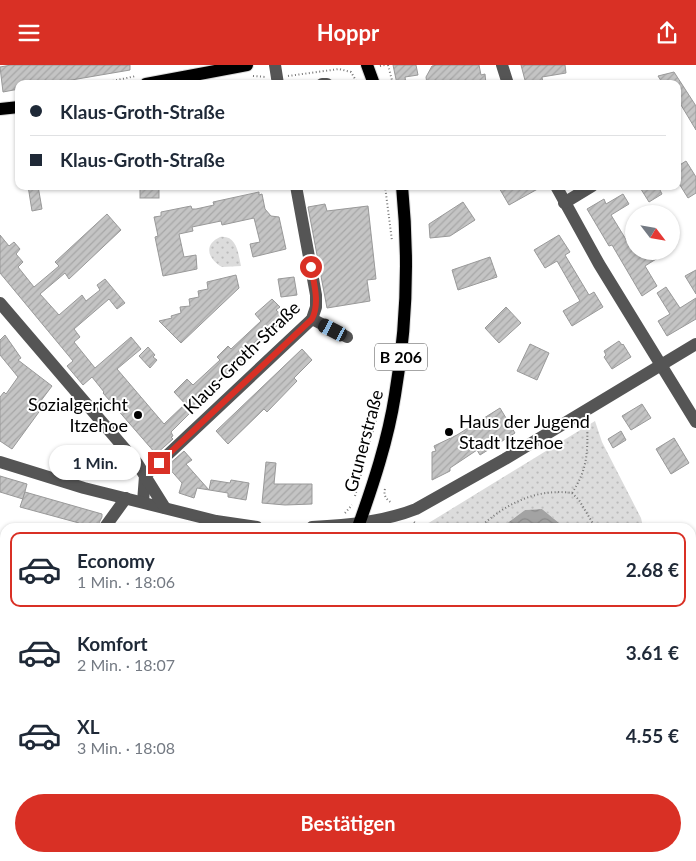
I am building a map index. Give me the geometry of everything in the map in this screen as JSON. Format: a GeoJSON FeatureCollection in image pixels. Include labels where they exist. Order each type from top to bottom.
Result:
{"type":"FeatureCollection","features":[{"type":"Feature","properties":{"kind":"main road"},"geometry":{"type":"LineString","coordinates":[[182,80],[248,65]]}},
{"type":"Feature","properties":{"kind":"main road"},"geometry":{"type":"LineString","coordinates":[[368,65],[373,80]]}},
{"type":"Feature","properties":{"kind":"main road"},"geometry":{"type":"LineString","coordinates":[[0,109],[15,107]]}},
{"type":"Feature","properties":{"kind":"main road","name":"Grunerstraße"},"geometry":{"type":"LineString","coordinates":[[359,523],[390,420],[403,341],[407,263],[402,190]]}},
{"type":"Feature","properties":{"kind":"street"},"geometry":{"type":"LineString","coordinates":[[275,65],[277,80]]}},
{"type":"Feature","properties":{"kind":"street"},"geometry":{"type":"LineString","coordinates":[[502,65],[507,80]]}},
{"type":"Feature","properties":{"kind":"street","name":"Klaus-Groth-Straße"},"geometry":{"type":"LineString","coordinates":[[145,476],[312,319],[316,307],[316,295],[298,190]]}},
{"type":"Feature","properties":{"kind":"street"},"geometry":{"type":"LineString","coordinates":[[558,190],[600,264],[696,422]]}},
{"type":"Feature","properties":{"kind":"street"},"geometry":{"type":"LineString","coordinates":[[564,203],[585,190]]}},
{"type":"Feature","properties":{"kind":"street"},"geometry":{"type":"LineString","coordinates":[[0,303],[137,463],[166,508]]}},
{"type":"Feature","properties":{"kind":"street"},"geometry":{"type":"LineString","coordinates":[[312,319],[347,337]]}},
{"type":"Feature","properties":{"kind":"street"},"geometry":{"type":"LineString","coordinates":[[366,523],[406,513],[428,503],[696,344]]}},
{"type":"Feature","properties":{"kind":"street"},"geometry":{"type":"LineString","coordinates":[[0,462],[29,472],[126,498],[229,523]]}},
{"type":"Feature","properties":{"kind":"street"},"geometry":{"type":"LineString","coordinates":[[143,502],[145,476]]}},
{"type":"Feature","properties":{"kind":"street"},"geometry":{"type":"LineString","coordinates":[[108,523],[126,498]]}},
{"type":"Feature","properties":{"kind":"path"},"geometry":{"type":"LineString","coordinates":[[342,65],[343,69],[350,72],[355,80]]}},
{"type":"Feature","properties":{"kind":"path"},"geometry":{"type":"LineString","coordinates":[[388,65],[392,80]]}},
{"type":"Feature","properties":{"kind":"path"},"geometry":{"type":"LineString","coordinates":[[386,190],[392,242]]}},
{"type":"Feature","properties":{"kind":"path"},"geometry":{"type":"LineString","coordinates":[[353,503],[381,402]]}},
{"type":"Feature","properties":{"kind":"path"},"geometry":{"type":"LineString","coordinates":[[572,493],[583,474],[588,451],[586,410]]}},
{"type":"Feature","properties":{"kind":"path"},"geometry":{"type":"LineString","coordinates":[[485,523],[520,499],[545,492],[559,491],[572,493],[579,499],[593,523]]}},
{"type":"Feature","properties":{"kind":"green space"},"geometry":{"type":"Polygon","coordinates":[[[220,237],[230,239],[236,246],[241,266],[222,267],[213,260],[209,248],[220,237]]]}},
{"type":"Feature","properties":{"kind":"green space"},"geometry":{"type":"Polygon","coordinates":[[[595,421],[602,442],[642,523],[559,523],[542,509],[525,510],[507,523],[429,523],[595,421]]]}},
{"type":"Feature","properties":{"kind":"water"},"geometry":{"type":"Polygon","coordinates":[[[542,509],[559,523],[507,523],[525,510],[542,509]]]}},
{"type":"Feature","properties":{"kind":"building"},"geometry":{"type":"Polygon","coordinates":[[[11,65],[130,65],[130,70],[71,80],[15,80],[15,90],[3,92],[0,67],[11,65]]]}},
{"type":"Feature","properties":{"kind":"building"},"geometry":{"type":"Polygon","coordinates":[[[393,65],[416,65],[418,75],[405,77],[405,80],[396,80],[393,65]]]}},
{"type":"Feature","properties":{"kind":"building"},"geometry":{"type":"Polygon","coordinates":[[[479,65],[481,75],[485,74],[486,80],[426,80],[426,77],[432,66],[479,65]]]}},
{"type":"Feature","properties":{"kind":"building"},"geometry":{"type":"Polygon","coordinates":[[[521,65],[565,65],[566,73],[542,77],[542,80],[525,80],[521,65]]]}},
{"type":"Feature","properties":{"kind":"building"},"geometry":{"type":"Polygon","coordinates":[[[674,72],[679,80],[660,80],[658,76],[674,72]]]}},
{"type":"Feature","properties":{"kind":"building"},"geometry":{"type":"Polygon","coordinates":[[[681,83],[696,106],[696,130],[681,105],[681,83]]]}},
{"type":"Feature","properties":{"kind":"building"},"geometry":{"type":"Polygon","coordinates":[[[686,161],[696,177],[696,193],[688,198],[681,187],[681,164],[686,161]]]}},
{"type":"Feature","properties":{"kind":"building"},"geometry":{"type":"Polygon","coordinates":[[[29,190],[39,190],[42,209],[32,211],[29,190]]]}},
{"type":"Feature","properties":{"kind":"building"},"geometry":{"type":"Polygon","coordinates":[[[140,190],[159,190],[159,198],[140,198],[140,190]]]}},
{"type":"Feature","properties":{"kind":"building"},"geometry":{"type":"Polygon","coordinates":[[[500,190],[536,190],[509,205],[500,190]]]}},
{"type":"Feature","properties":{"kind":"building"},"geometry":{"type":"Polygon","coordinates":[[[642,190],[660,190],[662,194],[649,202],[642,190]]]}},
{"type":"Feature","properties":{"kind":"building"},"geometry":{"type":"Polygon","coordinates":[[[259,192],[259,195],[262,194],[265,209],[271,216],[279,217],[286,249],[253,257],[250,244],[260,242],[254,218],[222,225],[221,221],[192,227],[193,231],[179,234],[184,257],[196,255],[197,269],[163,276],[155,237],[158,236],[154,217],[161,216],[161,212],[191,206],[192,209],[196,209],[214,205],[213,202],[259,192]]]}},
{"type":"Feature","properties":{"kind":"building"},"geometry":{"type":"Polygon","coordinates":[[[623,194],[629,204],[611,215],[625,238],[625,260],[655,260],[645,266],[657,286],[642,296],[612,245],[609,246],[587,209],[604,199],[606,204],[623,194]]]}},
{"type":"Feature","properties":{"kind":"building"},"geometry":{"type":"Polygon","coordinates":[[[463,202],[475,220],[450,236],[430,238],[429,224],[463,202]]]}},
{"type":"Feature","properties":{"kind":"building"},"geometry":{"type":"Polygon","coordinates":[[[325,204],[327,211],[368,206],[376,279],[367,280],[370,301],[327,308],[308,207],[325,204]]]}},
{"type":"Feature","properties":{"kind":"building"},"geometry":{"type":"Polygon","coordinates":[[[107,214],[121,230],[69,279],[65,273],[40,294],[59,315],[82,295],[86,301],[100,290],[97,285],[105,279],[125,303],[117,309],[109,299],[74,329],[80,337],[74,342],[95,368],[131,337],[141,349],[117,369],[164,424],[185,404],[192,411],[171,432],[173,439],[156,454],[103,393],[92,377],[83,385],[67,366],[73,361],[0,273],[0,235],[9,246],[14,242],[20,249],[16,254],[23,262],[18,267],[34,287],[59,266],[55,262],[107,214]]]}},
{"type":"Feature","properties":{"kind":"building"},"geometry":{"type":"Polygon","coordinates":[[[559,235],[570,252],[565,255],[589,295],[594,292],[603,307],[572,326],[563,311],[580,301],[557,261],[545,268],[534,250],[559,235]]]}},
{"type":"Feature","properties":{"kind":"building"},"geometry":{"type":"Polygon","coordinates":[[[490,257],[497,277],[458,290],[452,270],[490,257]]]}},
{"type":"Feature","properties":{"kind":"building"},"geometry":{"type":"Polygon","coordinates":[[[696,270],[696,294],[685,276],[696,270]]]}},
{"type":"Feature","properties":{"kind":"building"},"geometry":{"type":"Polygon","coordinates":[[[236,275],[239,288],[181,343],[159,321],[172,318],[171,316],[181,313],[180,307],[190,306],[189,299],[199,297],[198,291],[208,289],[207,282],[236,275]]]}},
{"type":"Feature","properties":{"kind":"building"},"geometry":{"type":"Polygon","coordinates":[[[294,277],[297,295],[281,297],[278,279],[294,277]]]}},
{"type":"Feature","properties":{"kind":"building"},"geometry":{"type":"Polygon","coordinates":[[[666,287],[680,308],[696,298],[696,319],[667,336],[658,321],[670,314],[657,293],[666,287]]]}},
{"type":"Feature","properties":{"kind":"building"},"geometry":{"type":"Polygon","coordinates":[[[272,299],[280,307],[276,310],[285,318],[241,360],[243,362],[230,371],[190,409],[174,392],[187,379],[193,385],[220,360],[217,357],[228,346],[231,349],[261,321],[255,314],[272,299]]]}},
{"type":"Feature","properties":{"kind":"building"},"geometry":{"type":"Polygon","coordinates":[[[506,307],[521,323],[499,343],[485,328],[506,307]]]}},
{"type":"Feature","properties":{"kind":"building"},"geometry":{"type":"Polygon","coordinates":[[[5,335],[21,358],[18,360],[52,386],[40,402],[44,405],[12,449],[0,441],[0,397],[4,392],[6,394],[18,377],[0,355],[0,340],[5,335]]]}},
{"type":"Feature","properties":{"kind":"building"},"geometry":{"type":"Polygon","coordinates":[[[619,341],[631,357],[612,369],[604,357],[606,355],[604,351],[619,341]]]}},
{"type":"Feature","properties":{"kind":"building"},"geometry":{"type":"Polygon","coordinates":[[[530,344],[549,353],[537,380],[517,371],[530,344]]]}},
{"type":"Feature","properties":{"kind":"building"},"geometry":{"type":"Polygon","coordinates":[[[148,347],[155,355],[153,357],[157,360],[150,368],[139,356],[148,347]]]}},
{"type":"Feature","properties":{"kind":"building"},"geometry":{"type":"Polygon","coordinates":[[[302,349],[312,360],[294,378],[297,381],[267,412],[264,409],[228,444],[216,431],[302,349]]]}},
{"type":"Feature","properties":{"kind":"building"},"geometry":{"type":"Polygon","coordinates":[[[642,404],[651,418],[631,430],[622,416],[642,404]]]}},
{"type":"Feature","properties":{"kind":"building"},"geometry":{"type":"Polygon","coordinates":[[[500,408],[515,433],[480,455],[477,450],[450,468],[450,471],[432,480],[432,452],[436,451],[434,446],[457,435],[500,408]]]}},
{"type":"Feature","properties":{"kind":"building"},"geometry":{"type":"Polygon","coordinates":[[[621,431],[626,440],[613,448],[608,439],[621,431]]]}},
{"type":"Feature","properties":{"kind":"building"},"geometry":{"type":"Polygon","coordinates":[[[674,438],[689,463],[671,474],[656,449],[674,438]]]}},
{"type":"Feature","properties":{"kind":"building"},"geometry":{"type":"Polygon","coordinates":[[[184,451],[192,460],[186,464],[209,490],[197,488],[194,498],[179,493],[182,483],[167,466],[184,451]]]}},
{"type":"Feature","properties":{"kind":"building"},"geometry":{"type":"Polygon","coordinates":[[[266,462],[276,463],[274,484],[312,484],[312,504],[285,505],[262,503],[266,462]]]}},
{"type":"Feature","properties":{"kind":"building"},"geometry":{"type":"Polygon","coordinates":[[[0,476],[27,484],[23,499],[0,492],[0,476]]]}},
{"type":"Feature","properties":{"kind":"building"},"geometry":{"type":"Polygon","coordinates":[[[211,480],[230,483],[231,480],[249,483],[246,500],[228,497],[228,493],[209,490],[211,480]]]}},
{"type":"Feature","properties":{"kind":"building"},"geometry":{"type":"Polygon","coordinates":[[[25,492],[102,514],[102,517],[99,523],[79,523],[20,507],[25,492]]]}},
{"type":"Feature","properties":{"kind":"place","name":"Sozialgericht Itzehoe"},"geometry":{"type":"Point","coordinates":[138,415]}},
{"type":"Feature","properties":{"kind":"place","name":"Haus der Jugend Stadt Itzehoe"},"geometry":{"type":"Point","coordinates":[449,432]}},
{"type":"Feature","properties":{"kind":"route"},"geometry":{"type":"LineString","coordinates":[[159,463],[312,319],[315,314],[316,295],[311,267]]}}]}
